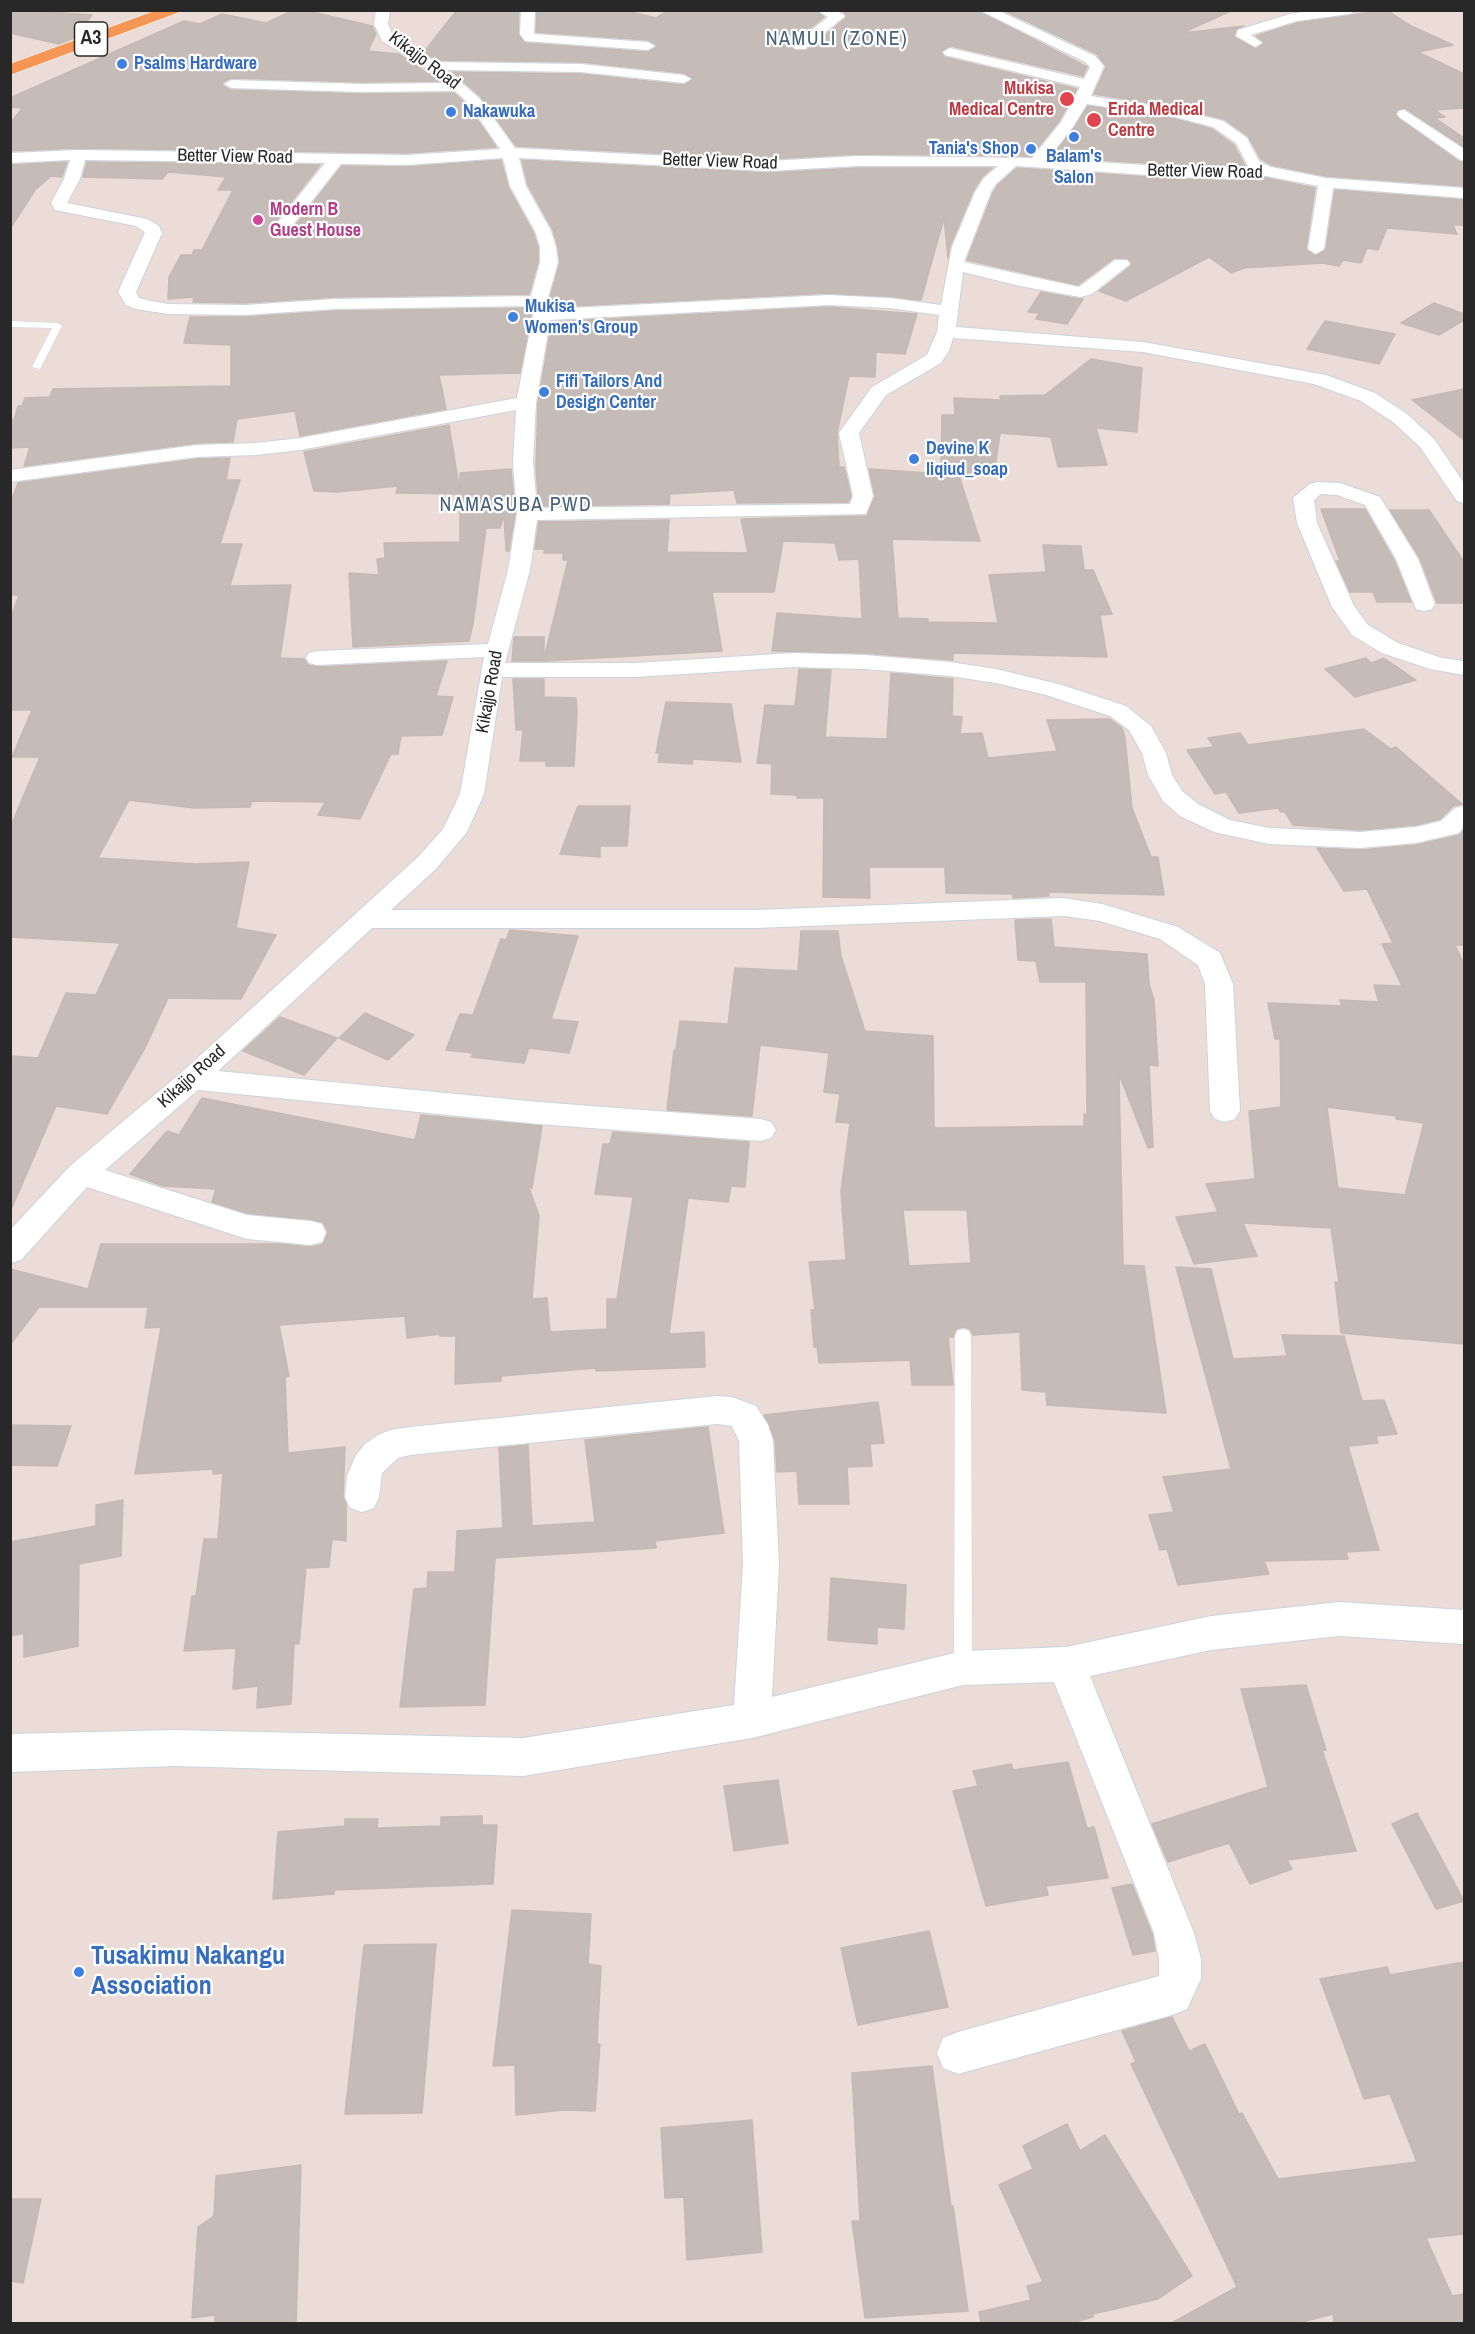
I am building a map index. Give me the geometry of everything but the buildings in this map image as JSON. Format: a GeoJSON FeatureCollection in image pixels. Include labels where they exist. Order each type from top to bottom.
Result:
{"type":"FeatureCollection","features":[{"type":"Feature","properties":{"kind":"main road","name":"A3"},"geometry":{"type":"LineString","coordinates":[[10,60],[142,10]]}},
{"type":"Feature","properties":{"kind":"main road","name":"A3"},"geometry":{"type":"LineString","coordinates":[[10,70],[172,10]]}},
{"type":"Feature","properties":{"kind":"street","name":"Kikajjo Road"},"geometry":{"type":"LineString","coordinates":[[10,1251],[81,1174],[192,1079],[427,863],[454,832],[472,794],[495,660],[519,570],[527,514],[523,462],[526,403],[549,262],[548,247],[543,231],[518,186],[510,153],[474,101],[433,66],[387,38],[381,24],[382,10]]}},
{"type":"Feature","properties":{"kind":"street"},"geometry":{"type":"LineString","coordinates":[[528,10],[527,36],[530,38],[648,46]]}},
{"type":"Feature","properties":{"kind":"street"},"geometry":{"type":"LineString","coordinates":[[800,46],[838,16],[823,10]]}},
{"type":"Feature","properties":{"kind":"street"},"geometry":{"type":"LineString","coordinates":[[985,10],[1090,59],[1097,66],[1068,124],[1037,162]]}},
{"type":"Feature","properties":{"kind":"street"},"geometry":{"type":"LineString","coordinates":[[1276,10],[1295,17]]}},
{"type":"Feature","properties":{"kind":"street"},"geometry":{"type":"LineString","coordinates":[[1255,43],[1243,36],[1243,33],[1295,17],[1350,10]]}},
{"type":"Feature","properties":{"kind":"street"},"geometry":{"type":"LineString","coordinates":[[950,52],[1085,92],[1218,124],[1242,141],[1252,164],[1266,171]]}},
{"type":"Feature","properties":{"kind":"street"},"geometry":{"type":"LineString","coordinates":[[433,66],[569,67],[684,79]]}},
{"type":"Feature","properties":{"kind":"street"},"geometry":{"type":"LineString","coordinates":[[231,84],[362,88],[459,87]]}},
{"type":"Feature","properties":{"kind":"street"},"geometry":{"type":"LineString","coordinates":[[1404,114],[1464,156]]}},
{"type":"Feature","properties":{"kind":"street","name":"Better View Road"},"geometry":{"type":"LineString","coordinates":[[10,158],[79,155],[407,160],[510,153],[580,153],[768,166],[846,161],[1012,161],[1177,172],[1236,174],[1266,171],[1326,183],[1464,193]]}},
{"type":"Feature","properties":{"kind":"street"},"geometry":{"type":"LineString","coordinates":[[79,155],[72,179],[59,203],[61,207],[141,222],[153,230],[154,233],[127,292],[127,297],[142,305],[176,310],[246,310],[335,304],[540,308],[829,300],[890,303],[948,311]]}},
{"type":"Feature","properties":{"kind":"street"},"geometry":{"type":"LineString","coordinates":[[284,226],[336,160]]}},
{"type":"Feature","properties":{"kind":"street"},"geometry":{"type":"LineString","coordinates":[[527,514],[859,510],[863,496],[849,433],[879,392],[934,359],[946,332],[955,265],[983,192],[990,181],[1012,161]]}},
{"type":"Feature","properties":{"kind":"street"},"geometry":{"type":"LineString","coordinates":[[1316,249],[1326,183]]}},
{"type":"Feature","properties":{"kind":"street"},"geometry":{"type":"LineString","coordinates":[[955,265],[1020,281],[1080,292],[1121,264]]}},
{"type":"Feature","properties":{"kind":"street"},"geometry":{"type":"LineString","coordinates":[[946,332],[1143,347],[1319,379],[1368,397],[1400,418],[1427,443],[1464,497]]}},
{"type":"Feature","properties":{"kind":"street"},"geometry":{"type":"LineString","coordinates":[[10,476],[198,451],[256,449],[300,444],[499,406],[526,403]]}},
{"type":"Feature","properties":{"kind":"street"},"geometry":{"type":"LineString","coordinates":[[1424,604],[1407,560],[1373,501],[1340,489],[1317,488],[1303,498],[1307,523],[1324,567],[1343,607],[1360,630],[1390,648],[1438,663],[1464,668]]}},
{"type":"Feature","properties":{"kind":"street"},"geometry":{"type":"LineString","coordinates":[[316,658],[495,660],[636,670],[793,660],[950,669],[996,676],[1054,690],[1118,711],[1139,726],[1154,753],[1160,775],[1172,796],[1189,810],[1223,826],[1269,836],[1360,840],[1416,835],[1450,827],[1464,814]]}},
{"type":"Feature","properties":{"kind":"street"},"geometry":{"type":"LineString","coordinates":[[367,919],[756,919],[1064,907],[1101,913],[1169,933],[1210,960],[1219,984],[1225,1112]]}},
{"type":"Feature","properties":{"kind":"street"},"geometry":{"type":"LineString","coordinates":[[192,1079],[527,1112],[761,1130]]}},
{"type":"Feature","properties":{"kind":"street"},"geometry":{"type":"LineString","coordinates":[[81,1174],[247,1227],[311,1233]]}},
{"type":"Feature","properties":{"kind":"street"},"geometry":{"type":"LineString","coordinates":[[362,1497],[364,1476],[368,1466],[377,1454],[390,1445],[410,1441],[717,1410],[732,1411],[744,1416],[751,1425],[756,1441],[761,1564],[752,1720]]}},
{"type":"Feature","properties":{"kind":"street"},"geometry":{"type":"LineString","coordinates":[[10,1753],[174,1748],[523,1757],[752,1720],[963,1668],[1066,1664],[1211,1633],[1340,1619],[1464,1627]]}},
{"type":"Feature","properties":{"kind":"street"},"geometry":{"type":"LineString","coordinates":[[958,2053],[1172,1994],[1180,1979],[1180,1959],[1174,1933],[1066,1664]]}},
{"type":"Feature","properties":{"kind":"lane"},"geometry":{"type":"LineString","coordinates":[[10,324],[58,326],[37,367]]}},
{"type":"Feature","properties":{"kind":"lane"},"geometry":{"type":"LineString","coordinates":[[963,1336],[963,1668]]}},
{"type":"Feature","properties":{"kind":"place","name":"Psalms Hardware"},"geometry":{"type":"Point","coordinates":[122,64]}},
{"type":"Feature","properties":{"kind":"place","name":"Mukisa Medical Centre"},"geometry":{"type":"Point","coordinates":[1067,99]}},
{"type":"Feature","properties":{"kind":"place","name":"Nakawuka"},"geometry":{"type":"Point","coordinates":[451,112]}},
{"type":"Feature","properties":{"kind":"place","name":"Erida Medical Centre"},"geometry":{"type":"Point","coordinates":[1094,120]}},
{"type":"Feature","properties":{"kind":"place","name":"Balam's Salon"},"geometry":{"type":"Point","coordinates":[1074,137]}},
{"type":"Feature","properties":{"kind":"place","name":"Tania's Shop"},"geometry":{"type":"Point","coordinates":[1031,149]}},
{"type":"Feature","properties":{"kind":"place","name":"Modern B Guest House"},"geometry":{"type":"Point","coordinates":[258,220]}},
{"type":"Feature","properties":{"kind":"place","name":"Mukisa Women's Group"},"geometry":{"type":"Point","coordinates":[513,317]}},
{"type":"Feature","properties":{"kind":"place","name":"Fifi Tailors And Design Center"},"geometry":{"type":"Point","coordinates":[544,392]}},
{"type":"Feature","properties":{"kind":"place","name":"Devine K liqiud_soap"},"geometry":{"type":"Point","coordinates":[914,459]}},
{"type":"Feature","properties":{"kind":"place","name":"Tusakimu Nakangu Association"},"geometry":{"type":"Point","coordinates":[79,1972]}},
{"type":"Feature","properties":{"kind":"district","name":"NAMULI (ZONE)"},"geometry":{"type":"Point","coordinates":[837,40]}},
{"type":"Feature","properties":{"kind":"district","name":"NAMASUBA PWD"},"geometry":{"type":"Point","coordinates":[516,506]}}]}
